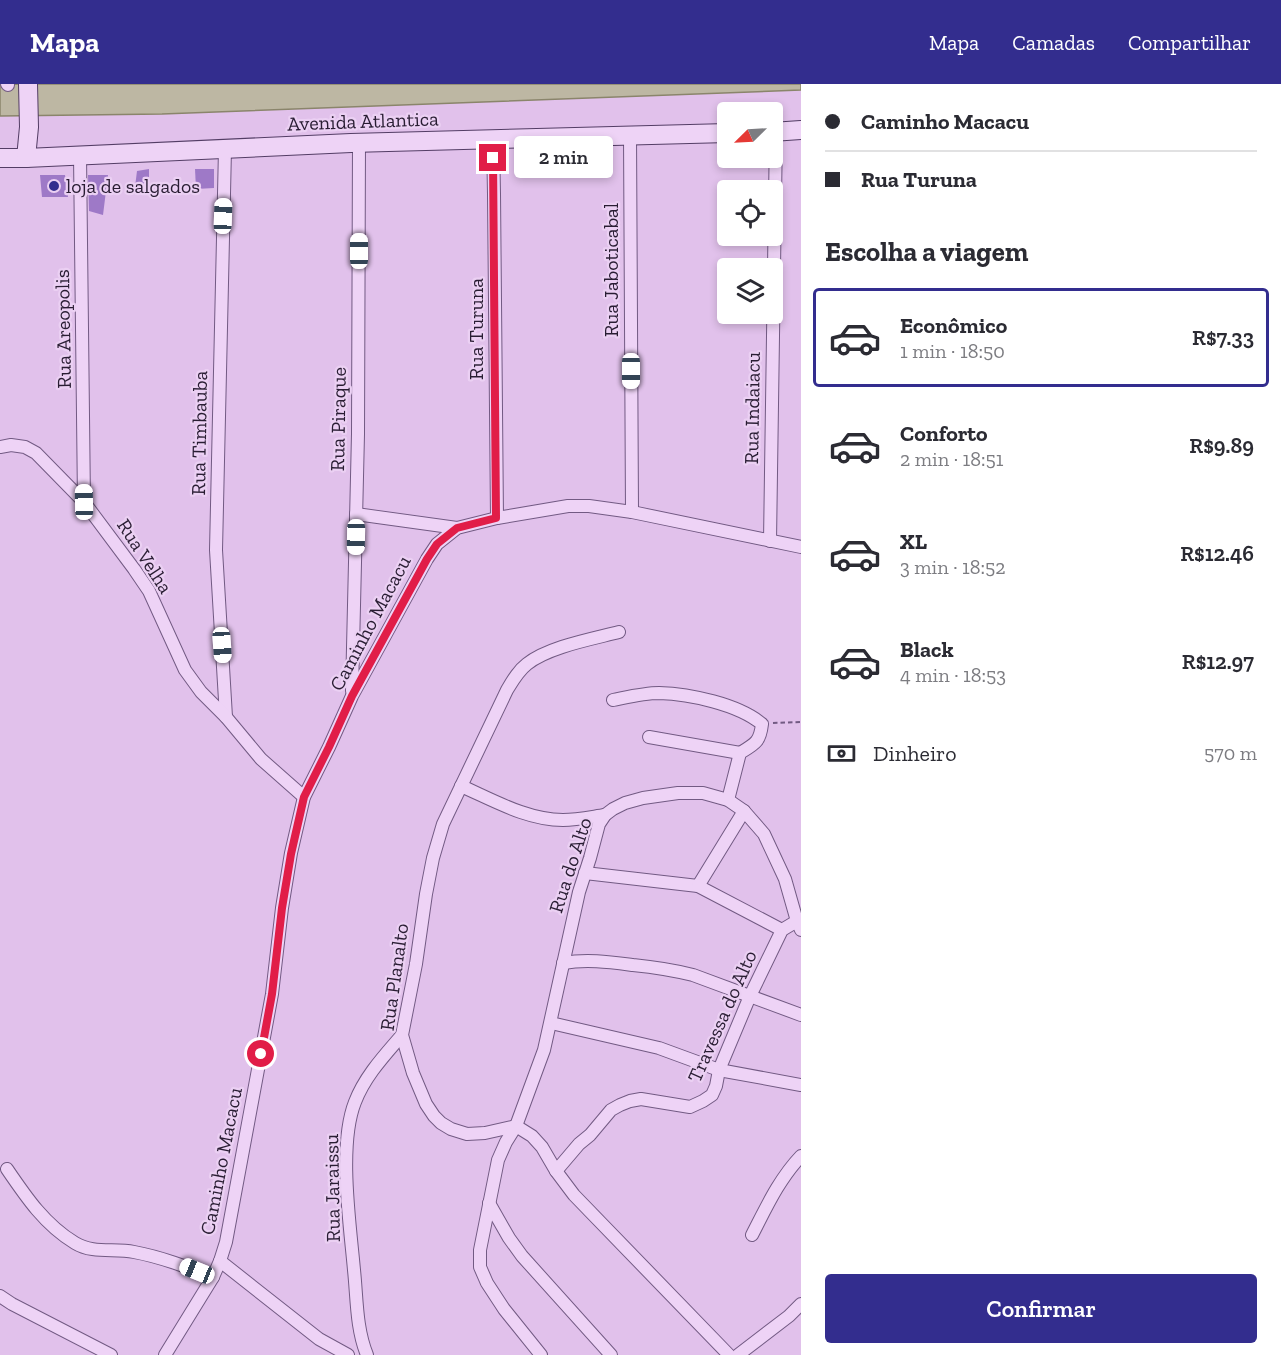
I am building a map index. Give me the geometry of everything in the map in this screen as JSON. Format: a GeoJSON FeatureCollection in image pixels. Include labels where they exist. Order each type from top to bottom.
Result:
{"type":"FeatureCollection","features":[{"type":"Feature","properties":{"kind":"street"},"geometry":{"type":"LineString","coordinates":[[26,158],[29,126],[28,84]]}},
{"type":"Feature","properties":{"kind":"street"},"geometry":{"type":"LineString","coordinates":[[783,131],[801,130]]}},
{"type":"Feature","properties":{"kind":"street","name":"Avenida Atlantica"},"geometry":{"type":"LineString","coordinates":[[0,158],[359,143],[717,133]]}},
{"type":"Feature","properties":{"kind":"street","name":"Rua Jaboticabal"},"geometry":{"type":"LineString","coordinates":[[630,135],[632,512]]}},
{"type":"Feature","properties":{"kind":"street","name":"Rua Turuna"},"geometry":{"type":"LineString","coordinates":[[493,139],[496,518]]}},
{"type":"Feature","properties":{"kind":"street","name":"Rua Piraque"},"geometry":{"type":"LineString","coordinates":[[352,696],[358,423],[359,143]]}},
{"type":"Feature","properties":{"kind":"street","name":"Rua Timbauba"},"geometry":{"type":"LineString","coordinates":[[225,149],[216,550],[226,717]]}},
{"type":"Feature","properties":{"kind":"street","name":"Rua Areopolis"},"geometry":{"type":"LineString","coordinates":[[80,155],[84,502]]}},
{"type":"Feature","properties":{"kind":"street","name":"Rua Indaiacu"},"geometry":{"type":"LineString","coordinates":[[770,541],[774,168]]}},
{"type":"Feature","properties":{"kind":"street","name":"Rua Velha"},"geometry":{"type":"LineString","coordinates":[[0,447],[25,447],[36,453],[84,502],[148,591],[185,670],[201,692],[226,717],[261,759],[304,797]]}},
{"type":"Feature","properties":{"kind":"street","name":"Caminho Macacu"},"geometry":{"type":"LineString","coordinates":[[165,1355],[213,1277],[226,1242],[272,994],[289,864],[304,797],[352,696],[437,544],[457,528],[496,518],[568,506],[589,506],[632,512],[801,547]]}},
{"type":"Feature","properties":{"kind":"street"},"geometry":{"type":"LineString","coordinates":[[356,514],[457,528]]}},
{"type":"Feature","properties":{"kind":"street","name":"Rua Planalto"},"geometry":{"type":"LineString","coordinates":[[516,1126],[485,1134],[467,1134],[451,1130],[434,1116],[426,1104],[413,1073],[402,1035],[433,858],[443,824],[507,690],[518,673],[528,663],[544,654],[575,643],[619,632]]}},
{"type":"Feature","properties":{"kind":"street"},"geometry":{"type":"LineString","coordinates":[[613,700],[641,694],[660,693],[700,698],[753,716],[762,724],[760,736],[754,745],[740,753],[649,737]]}},
{"type":"Feature","properties":{"kind":"street"},"geometry":{"type":"LineString","coordinates":[[728,800],[740,753]]}},
{"type":"Feature","properties":{"kind":"street"},"geometry":{"type":"LineString","coordinates":[[461,786],[526,813],[544,818],[574,820],[605,816]]}},
{"type":"Feature","properties":{"kind":"street","name":"Rua do Alto"},"geometry":{"type":"LineString","coordinates":[[541,1355],[504,1309],[487,1283],[480,1267],[480,1250],[498,1160],[516,1126],[544,1050],[579,892],[599,824],[614,809],[643,798],[678,793],[704,794],[728,800],[744,811],[764,834],[785,879],[799,925]]}},
{"type":"Feature","properties":{"kind":"street"},"geometry":{"type":"LineString","coordinates":[[698,886],[744,811]]}},
{"type":"Feature","properties":{"kind":"street"},"geometry":{"type":"LineString","coordinates":[[585,873],[698,886],[782,930],[799,925]]}},
{"type":"Feature","properties":{"kind":"street","name":"Travessa do Alto"},"geometry":{"type":"LineString","coordinates":[[556,1171],[611,1110],[630,1101],[641,1099],[690,1107],[712,1095],[719,1070],[750,996],[782,930]]}},
{"type":"Feature","properties":{"kind":"street"},"geometry":{"type":"LineString","coordinates":[[563,963],[592,960],[674,970],[801,1015]]}},
{"type":"Feature","properties":{"kind":"street"},"geometry":{"type":"LineString","coordinates":[[551,1023],[659,1048],[719,1070],[801,1085]]}},
{"type":"Feature","properties":{"kind":"street","name":"Rua Jaraissu"},"geometry":{"type":"LineString","coordinates":[[367,1355],[359,1328],[350,1230],[348,1134],[354,1104],[362,1087],[375,1066],[402,1035]]}},
{"type":"Feature","properties":{"kind":"street"},"geometry":{"type":"LineString","coordinates":[[516,1126],[532,1136],[574,1195],[729,1355]]}},
{"type":"Feature","properties":{"kind":"street"},"geometry":{"type":"LineString","coordinates":[[752,1235],[772,1194],[801,1156]]}},
{"type":"Feature","properties":{"kind":"street"},"geometry":{"type":"LineString","coordinates":[[7,1169],[34,1208],[76,1244],[92,1249],[132,1251],[182,1264],[213,1277]]}},
{"type":"Feature","properties":{"kind":"street"},"geometry":{"type":"LineString","coordinates":[[489,1203],[522,1256],[612,1355]]}},
{"type":"Feature","properties":{"kind":"street"},"geometry":{"type":"LineString","coordinates":[[220,1261],[319,1339],[348,1355]]}},
{"type":"Feature","properties":{"kind":"street"},"geometry":{"type":"LineString","coordinates":[[0,1296],[111,1355]]}},
{"type":"Feature","properties":{"kind":"street"},"geometry":{"type":"LineString","coordinates":[[738,1355],[801,1304]]}},
{"type":"Feature","properties":{"kind":"path"},"geometry":{"type":"LineString","coordinates":[[762,724],[801,722]]}},
{"type":"Feature","properties":{"kind":"shaded area"},"geometry":{"type":"Polygon","coordinates":[[[801,84],[801,90],[162,114],[0,116],[0,85],[801,84]]]}},
{"type":"Feature","properties":{"kind":"building"},"geometry":{"type":"Polygon","coordinates":[[[149,169],[149,186],[135,187],[137,171],[149,169]]]}},
{"type":"Feature","properties":{"kind":"building"},"geometry":{"type":"Polygon","coordinates":[[[195,169],[214,169],[214,188],[196,189],[195,169]]]}},
{"type":"Feature","properties":{"kind":"building","name":"loja de salgados"},"geometry":{"type":"Polygon","coordinates":[[[40,175],[65,175],[68,197],[42,197],[40,175]]]}},
{"type":"Feature","properties":{"kind":"building"},"geometry":{"type":"Polygon","coordinates":[[[88,175],[108,175],[103,215],[89,211],[88,175]]]}},
{"type":"Feature","properties":{"kind":"place","name":"loja de salgados"},"geometry":{"type":"Point","coordinates":[54,186]}},
{"type":"Feature","properties":{"kind":"route"},"geometry":{"type":"LineString","coordinates":[[261,1054],[272,994],[291,854],[304,797],[352,696],[437,544],[457,528],[496,518],[493,158]]}}]}
